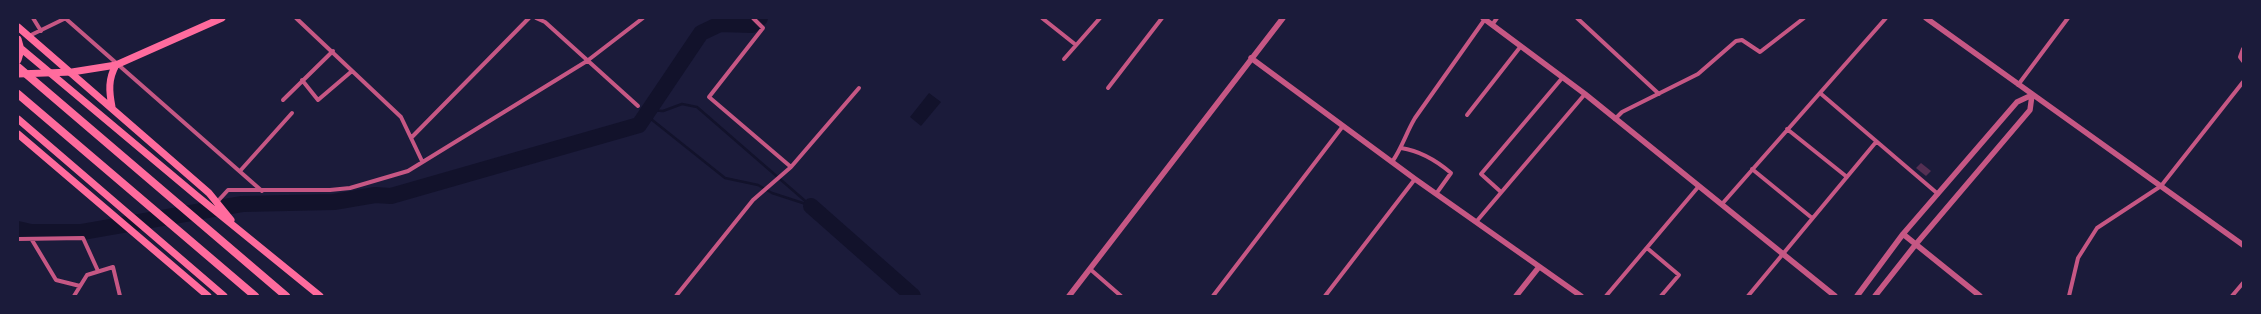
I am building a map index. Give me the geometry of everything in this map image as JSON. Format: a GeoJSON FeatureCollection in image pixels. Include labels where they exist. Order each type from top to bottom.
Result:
{"type":"FeatureCollection","features":[{"type":"Feature","properties":{"kind":"highway"},"geometry":{"type":"LineString","coordinates":[[18,67],[286,296]]}},
{"type":"Feature","properties":{"kind":"highway"},"geometry":{"type":"LineString","coordinates":[[18,94],[255,296]]}},
{"type":"Feature","properties":{"kind":"main road"},"geometry":{"type":"LineString","coordinates":[[18,74],[72,72],[116,65],[222,18]]}},
{"type":"Feature","properties":{"kind":"main road"},"geometry":{"type":"LineString","coordinates":[[18,27],[72,72],[210,193],[240,231]]}},
{"type":"Feature","properties":{"kind":"main road"},"geometry":{"type":"LineString","coordinates":[[18,39],[21,50],[18,60]]}},
{"type":"Feature","properties":{"kind":"main road"},"geometry":{"type":"LineString","coordinates":[[18,46],[197,196],[320,296]]}},
{"type":"Feature","properties":{"kind":"main road"},"geometry":{"type":"LineString","coordinates":[[112,107],[109,93],[110,80],[116,65]]}},
{"type":"Feature","properties":{"kind":"main road"},"geometry":{"type":"LineString","coordinates":[[18,119],[151,235],[224,296]]}},
{"type":"Feature","properties":{"kind":"main road"},"geometry":{"type":"LineString","coordinates":[[18,123],[22,127],[20,136],[128,226],[208,296]]}},
{"type":"Feature","properties":{"kind":"street"},"geometry":{"type":"LineString","coordinates":[[33,18],[41,31]]}},
{"type":"Feature","properties":{"kind":"street"},"geometry":{"type":"LineString","coordinates":[[29,36],[66,18],[116,65],[262,191]]}},
{"type":"Feature","properties":{"kind":"street"},"geometry":{"type":"LineString","coordinates":[[296,18],[333,51],[401,117],[422,161]]}},
{"type":"Feature","properties":{"kind":"street"},"geometry":{"type":"LineString","coordinates":[[411,138],[529,18]]}},
{"type":"Feature","properties":{"kind":"street"},"geometry":{"type":"LineString","coordinates":[[536,18],[545,22],[638,106]]}},
{"type":"Feature","properties":{"kind":"street"},"geometry":{"type":"LineString","coordinates":[[217,202],[228,190],[330,190],[350,188],[408,171],[587,60],[643,18]]}},
{"type":"Feature","properties":{"kind":"street"},"geometry":{"type":"LineString","coordinates":[[753,18],[763,28],[708,97],[791,167]]}},
{"type":"Feature","properties":{"kind":"street"},"geometry":{"type":"LineString","coordinates":[[1042,18],[1076,45]]}},
{"type":"Feature","properties":{"kind":"street"},"geometry":{"type":"LineString","coordinates":[[1064,59],[1100,18]]}},
{"type":"Feature","properties":{"kind":"street"},"geometry":{"type":"LineString","coordinates":[[1108,88],[1162,18]]}},
{"type":"Feature","properties":{"kind":"street"},"geometry":{"type":"LineString","coordinates":[[1069,296],[1283,18]]}},
{"type":"Feature","properties":{"kind":"street"},"geometry":{"type":"LineString","coordinates":[[1492,25],[1497,18]]}},
{"type":"Feature","properties":{"kind":"street"},"geometry":{"type":"LineString","coordinates":[[1577,18],[1659,94]]}},
{"type":"Feature","properties":{"kind":"street"},"geometry":{"type":"LineString","coordinates":[[1615,119],[1622,112],[1698,74],[1736,41],[1742,40],[1760,52],[1804,18]]}},
{"type":"Feature","properties":{"kind":"street"},"geometry":{"type":"LineString","coordinates":[[1722,204],[1886,18]]}},
{"type":"Feature","properties":{"kind":"street"},"geometry":{"type":"LineString","coordinates":[[1926,18],[2243,245]]}},
{"type":"Feature","properties":{"kind":"street"},"geometry":{"type":"LineString","coordinates":[[2018,85],[2068,18]]}},
{"type":"Feature","properties":{"kind":"street"},"geometry":{"type":"LineString","coordinates":[[1392,162],[1401,148],[1405,135],[1415,118],[1484,19],[1585,94],[1835,296]]}},
{"type":"Feature","properties":{"kind":"street"},"geometry":{"type":"LineString","coordinates":[[1467,115],[1521,46]]}},
{"type":"Feature","properties":{"kind":"street"},"geometry":{"type":"LineString","coordinates":[[2243,48],[2240,57],[2243,61]]}},
{"type":"Feature","properties":{"kind":"street"},"geometry":{"type":"LineString","coordinates":[[283,100],[333,51]]}},
{"type":"Feature","properties":{"kind":"street"},"geometry":{"type":"LineString","coordinates":[[1251,58],[1415,179],[1581,296]]}},
{"type":"Feature","properties":{"kind":"street"},"geometry":{"type":"LineString","coordinates":[[302,80],[318,100],[352,71]]}},
{"type":"Feature","properties":{"kind":"street"},"geometry":{"type":"LineString","coordinates":[[1501,192],[1481,174],[1563,77]]}},
{"type":"Feature","properties":{"kind":"street"},"geometry":{"type":"LineString","coordinates":[[2069,296],[2078,258],[2097,228],[2162,186],[2243,82]]}},
{"type":"Feature","properties":{"kind":"street"},"geometry":{"type":"LineString","coordinates":[[676,296],[753,200],[791,167],[859,88]]}},
{"type":"Feature","properties":{"kind":"street"},"geometry":{"type":"LineString","coordinates":[[1820,93],[1938,194]]}},
{"type":"Feature","properties":{"kind":"street"},"geometry":{"type":"LineString","coordinates":[[1476,222],[1585,94]]}},
{"type":"Feature","properties":{"kind":"street"},"geometry":{"type":"LineString","coordinates":[[1857,296],[1903,234],[2017,102],[2032,95]]}},
{"type":"Feature","properties":{"kind":"street"},"geometry":{"type":"LineString","coordinates":[[1875,296],[1916,244],[2030,110],[2032,95]]}},
{"type":"Feature","properties":{"kind":"street"},"geometry":{"type":"LineString","coordinates":[[240,172],[292,114]]}},
{"type":"Feature","properties":{"kind":"street"},"geometry":{"type":"LineString","coordinates":[[1213,296],[1344,126]]}},
{"type":"Feature","properties":{"kind":"street"},"geometry":{"type":"LineString","coordinates":[[1787,129],[1847,177]]}},
{"type":"Feature","properties":{"kind":"street"},"geometry":{"type":"LineString","coordinates":[[1748,296],[1876,142]]}},
{"type":"Feature","properties":{"kind":"street"},"geometry":{"type":"LineString","coordinates":[[1401,148],[1415,150],[1440,164],[1451,173],[1436,194]]}},
{"type":"Feature","properties":{"kind":"street"},"geometry":{"type":"LineString","coordinates":[[1752,169],[1812,218]]}},
{"type":"Feature","properties":{"kind":"street"},"geometry":{"type":"LineString","coordinates":[[1325,296],[1415,179]]}},
{"type":"Feature","properties":{"kind":"street"},"geometry":{"type":"LineString","coordinates":[[1606,296],[1699,186]]}},
{"type":"Feature","properties":{"kind":"street"},"geometry":{"type":"LineString","coordinates":[[1903,234],[1980,296]]}},
{"type":"Feature","properties":{"kind":"street"},"geometry":{"type":"LineString","coordinates":[[18,239],[32,240],[83,238],[98,271]]}},
{"type":"Feature","properties":{"kind":"street"},"geometry":{"type":"LineString","coordinates":[[32,240],[56,280],[80,286]]}},
{"type":"Feature","properties":{"kind":"street"},"geometry":{"type":"LineString","coordinates":[[1647,248],[1679,275],[1661,296]]}},
{"type":"Feature","properties":{"kind":"street"},"geometry":{"type":"LineString","coordinates":[[74,296],[87,275],[113,267],[120,296]]}},
{"type":"Feature","properties":{"kind":"street"},"geometry":{"type":"LineString","coordinates":[[1516,296],[1539,267]]}},
{"type":"Feature","properties":{"kind":"street"},"geometry":{"type":"LineString","coordinates":[[1090,269],[1121,296]]}},
{"type":"Feature","properties":{"kind":"street"},"geometry":{"type":"LineString","coordinates":[[2232,296],[2243,283]]}},
{"type":"Feature","properties":{"kind":"shaded area"},"geometry":{"type":"Polygon","coordinates":[[[929,93],[941,102],[921,126],[910,117],[929,93]]]}},
{"type":"Feature","properties":{"kind":"building"},"geometry":{"type":"Polygon","coordinates":[[[1921,163],[1931,171],[1926,176],[1916,168],[1921,163]]]}},
{"type":"Feature","properties":{"kind":"waterway"},"geometry":{"type":"LineString","coordinates":[[18,229],[31,232],[82,232],[242,204],[334,202],[375,195],[391,196],[639,125],[701,33],[720,24],[752,25],[760,18]]}},
{"type":"Feature","properties":{"kind":"waterway"},"geometry":{"type":"LineString","coordinates":[[649,110],[663,111],[682,104],[697,107],[811,206]]}},
{"type":"Feature","properties":{"kind":"waterway"},"geometry":{"type":"LineString","coordinates":[[646,115],[725,178],[758,185],[772,193],[809,205]]}},
{"type":"Feature","properties":{"kind":"waterway"},"geometry":{"type":"LineString","coordinates":[[811,206],[913,296]]}}]}
